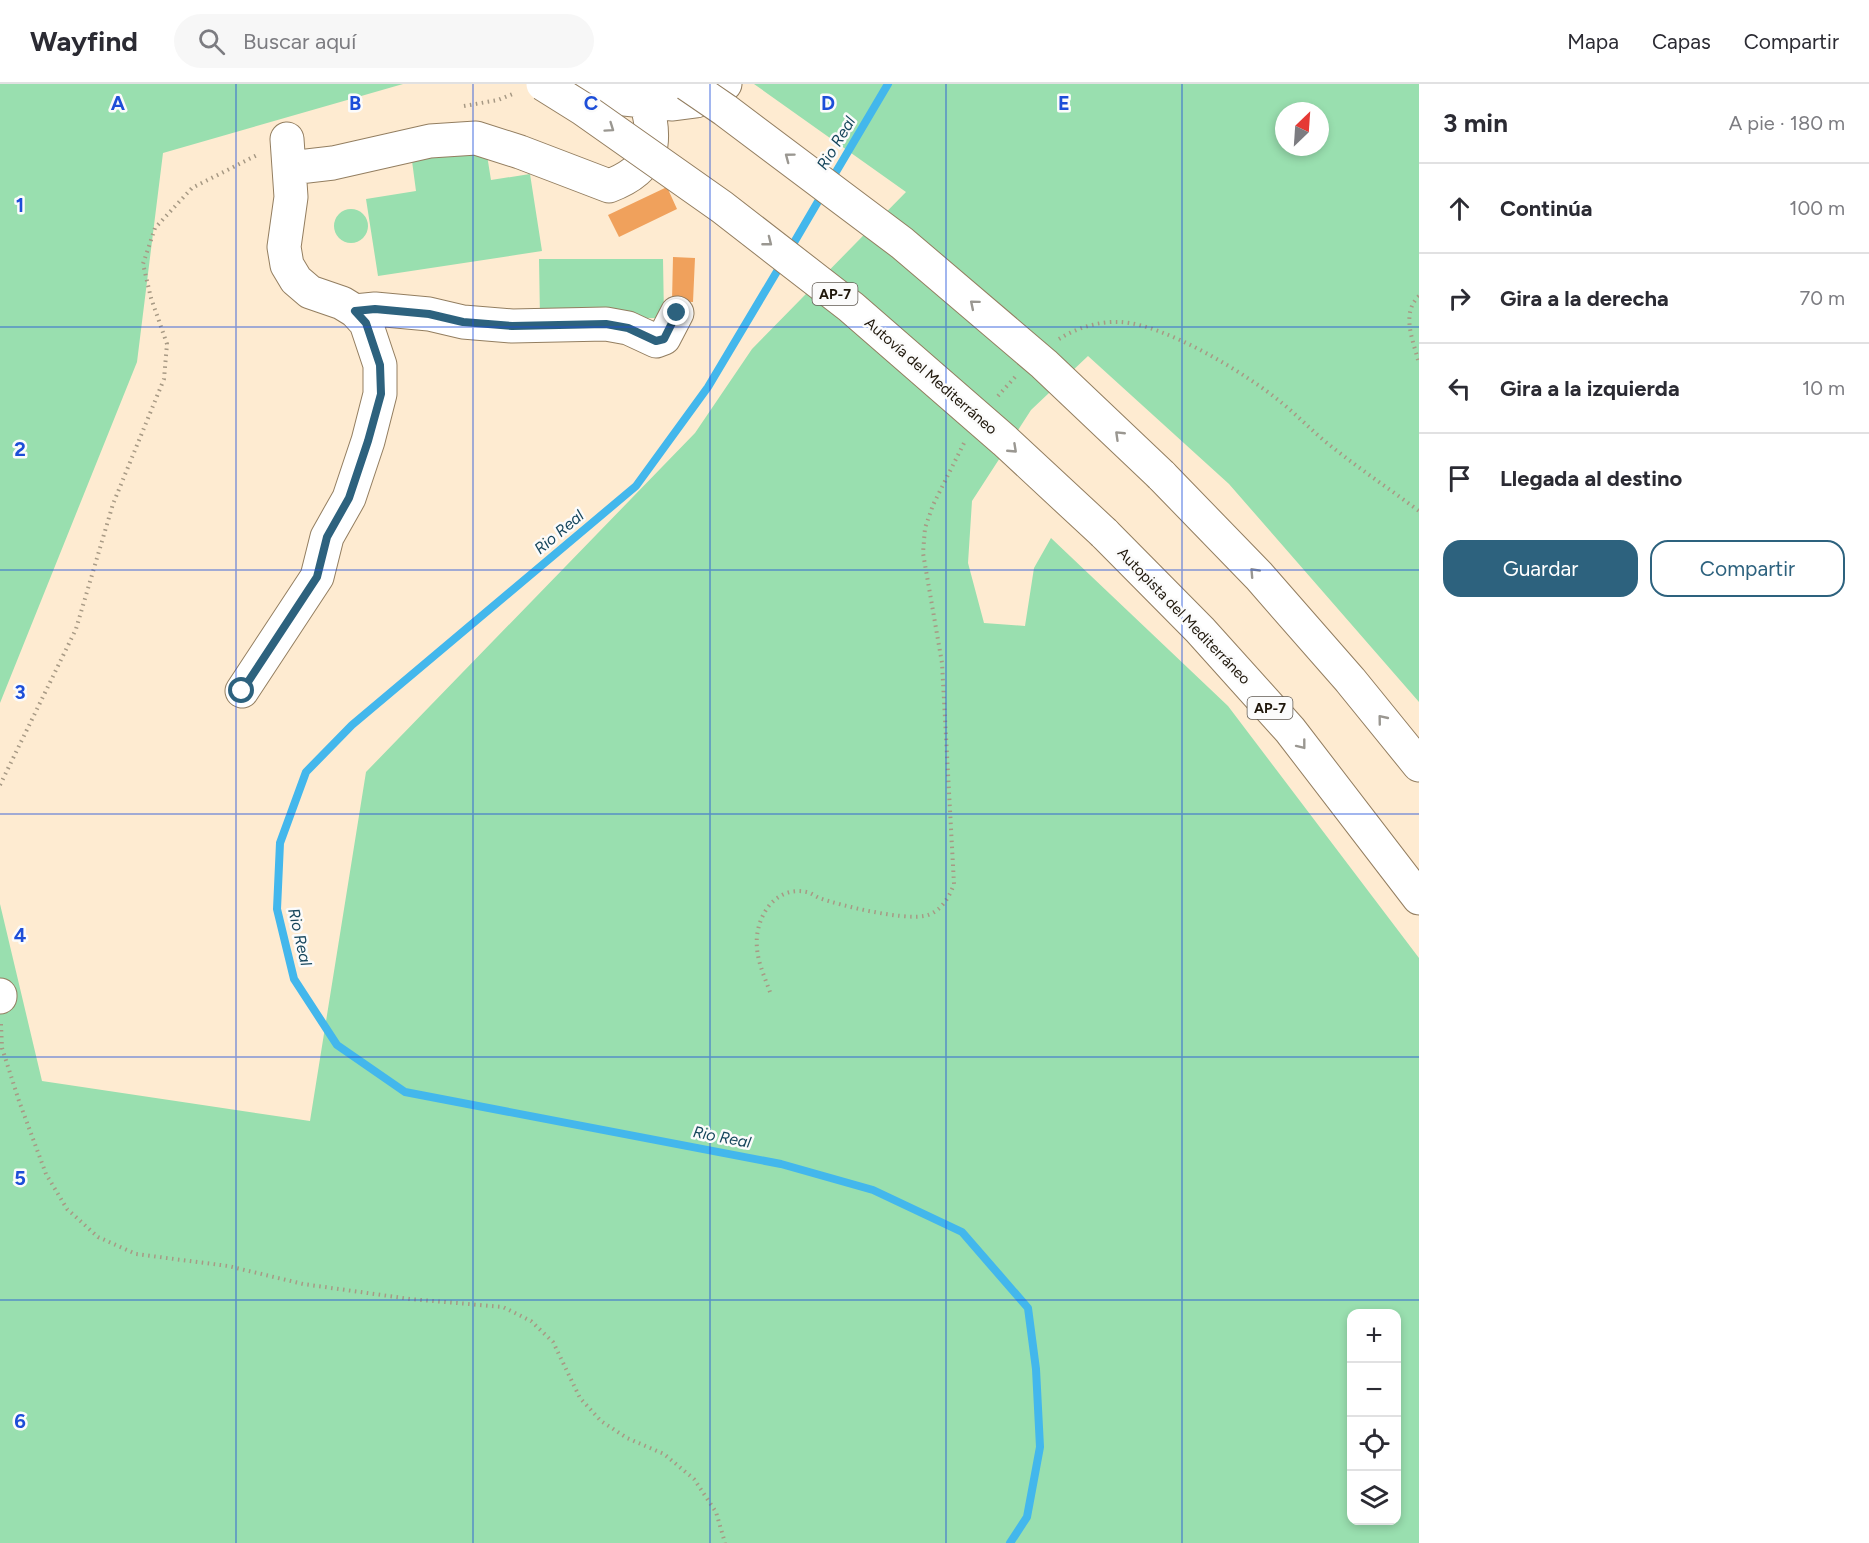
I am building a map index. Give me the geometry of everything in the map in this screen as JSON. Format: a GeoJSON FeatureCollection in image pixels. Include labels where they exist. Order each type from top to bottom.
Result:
{"type":"FeatureCollection","features":[{"type":"Feature","properties":{"kind":"main road"},"geometry":{"type":"LineString","coordinates":[[573,84],[605,97],[654,92],[673,104],[696,100],[724,84]]}},
{"type":"Feature","properties":{"kind":"main road"},"geometry":{"type":"LineString","coordinates":[[687,84],[902,243],[1044,364],[1161,475],[1258,576],[1350,680],[1419,765]]}},
{"type":"Feature","properties":{"kind":"main road","name":"Autovía del Mediterráneo"},"geometry":{"type":"LineString","coordinates":[[530,88],[584,109],[722,207],[851,307],[1005,441],[1104,533]]}},
{"type":"Feature","properties":{"kind":"main road"},"geometry":{"type":"LineString","coordinates":[[242,691],[317,577],[327,537],[349,498],[381,394],[380,365],[366,323],[355,311],[342,303],[310,292],[296,280],[287,265],[284,247],[291,197],[289,153],[333,163],[430,141],[476,138],[609,186],[626,180],[640,168],[649,153],[653,135],[654,92]]}},
{"type":"Feature","properties":{"kind":"main road"},"geometry":{"type":"LineString","coordinates":[[355,311],[375,309],[429,314],[463,322],[512,326],[606,324],[628,328],[656,341],[664,339],[677,313]]}},
{"type":"Feature","properties":{"kind":"main road","name":"Autopista del Mediterráneo"},"geometry":{"type":"LineString","coordinates":[[1104,533],[1200,630],[1290,729],[1419,898]]}},
{"type":"Feature","properties":{"kind":"path"},"geometry":{"type":"LineString","coordinates":[[463,106],[498,100],[530,88]]}},
{"type":"Feature","properties":{"kind":"path"},"geometry":{"type":"LineString","coordinates":[[0,784],[76,629],[113,504],[164,379],[167,344],[151,298],[143,264],[155,228],[192,188],[289,153]]}},
{"type":"Feature","properties":{"kind":"path"},"geometry":{"type":"LineString","coordinates":[[1419,296],[1411,306],[1408,316],[1419,364]]}},
{"type":"Feature","properties":{"kind":"path"},"geometry":{"type":"LineString","coordinates":[[1058,340],[1072,331],[1096,324],[1119,322],[1141,325],[1162,333],[1212,357],[1252,380],[1284,404],[1326,442],[1419,511]]}},
{"type":"Feature","properties":{"kind":"path"},"geometry":{"type":"LineString","coordinates":[[993,401],[1022,371]]}},
{"type":"Feature","properties":{"kind":"path"},"geometry":{"type":"LineString","coordinates":[[770,992],[757,947],[758,929],[763,913],[771,902],[782,894],[795,891],[808,892],[820,898],[852,906],[898,915],[924,916],[944,905],[954,884],[942,663],[923,553],[925,528],[933,506],[969,434]]}},
{"type":"Feature","properties":{"kind":"path"},"geometry":{"type":"LineString","coordinates":[[0,996],[2,1048],[46,1174],[67,1209],[98,1237],[136,1254],[228,1266],[303,1284],[410,1299],[503,1307],[522,1316],[531,1321],[553,1342],[580,1398],[601,1421],[627,1438],[664,1454],[694,1479],[716,1512],[725,1543]]}},
{"type":"Feature","properties":{"kind":"green space"},"geometry":{"type":"Polygon","coordinates":[[[0,84],[403,84],[163,153],[137,362],[0,703],[0,84]]]}},
{"type":"Feature","properties":{"kind":"green space"},"geometry":{"type":"Polygon","coordinates":[[[754,84],[1419,84],[1419,702],[1229,484],[1088,356],[1031,410],[972,501],[968,563],[984,623],[1025,626],[1034,568],[1051,538],[1228,706],[1419,958],[1419,1543],[0,1543],[0,904],[42,1081],[310,1121],[366,772],[695,433],[752,349],[906,192],[754,84]]]}},
{"type":"Feature","properties":{"kind":"green space"},"geometry":{"type":"Polygon","coordinates":[[[486,149],[491,180],[530,174],[542,251],[378,276],[366,199],[416,191],[412,161],[486,149]]]}},
{"type":"Feature","properties":{"kind":"green space"},"geometry":{"type":"Polygon","coordinates":[[[351,209],[363,214],[368,226],[363,238],[351,243],[339,238],[334,226],[339,214],[351,209]]]}},
{"type":"Feature","properties":{"kind":"green space"},"geometry":{"type":"Polygon","coordinates":[[[539,259],[663,259],[664,318],[540,319],[539,259]]]}},
{"type":"Feature","properties":{"kind":"building"},"geometry":{"type":"Polygon","coordinates":[[[667,187],[677,209],[619,237],[608,215],[667,187]]]}},
{"type":"Feature","properties":{"kind":"building"},"geometry":{"type":"Polygon","coordinates":[[[673,257],[695,258],[693,302],[672,301],[673,257]]]}},
{"type":"Feature","properties":{"kind":"waterway","name":"Rio Real"},"geometry":{"type":"LineString","coordinates":[[830,182],[888,84]]}},
{"type":"Feature","properties":{"kind":"waterway","name":"Rio Real"},"geometry":{"type":"LineString","coordinates":[[789,251],[823,193]]}},
{"type":"Feature","properties":{"kind":"waterway","name":"Rio Real"},"geometry":{"type":"LineString","coordinates":[[782,263],[708,387],[636,486],[352,725],[306,772],[280,843],[277,909],[294,979],[337,1045],[405,1092],[781,1164],[873,1190],[962,1232],[1028,1308],[1036,1369],[1040,1447],[1027,1517],[1010,1543]]}},
{"type":"Feature","properties":{"kind":"route"},"geometry":{"type":"LineString","coordinates":[[242,691],[317,577],[327,537],[349,498],[368,441],[381,394],[380,365],[366,323],[355,311],[375,309],[429,314],[463,322],[512,326],[606,324],[628,328],[656,341],[664,339],[677,313]]}}]}
